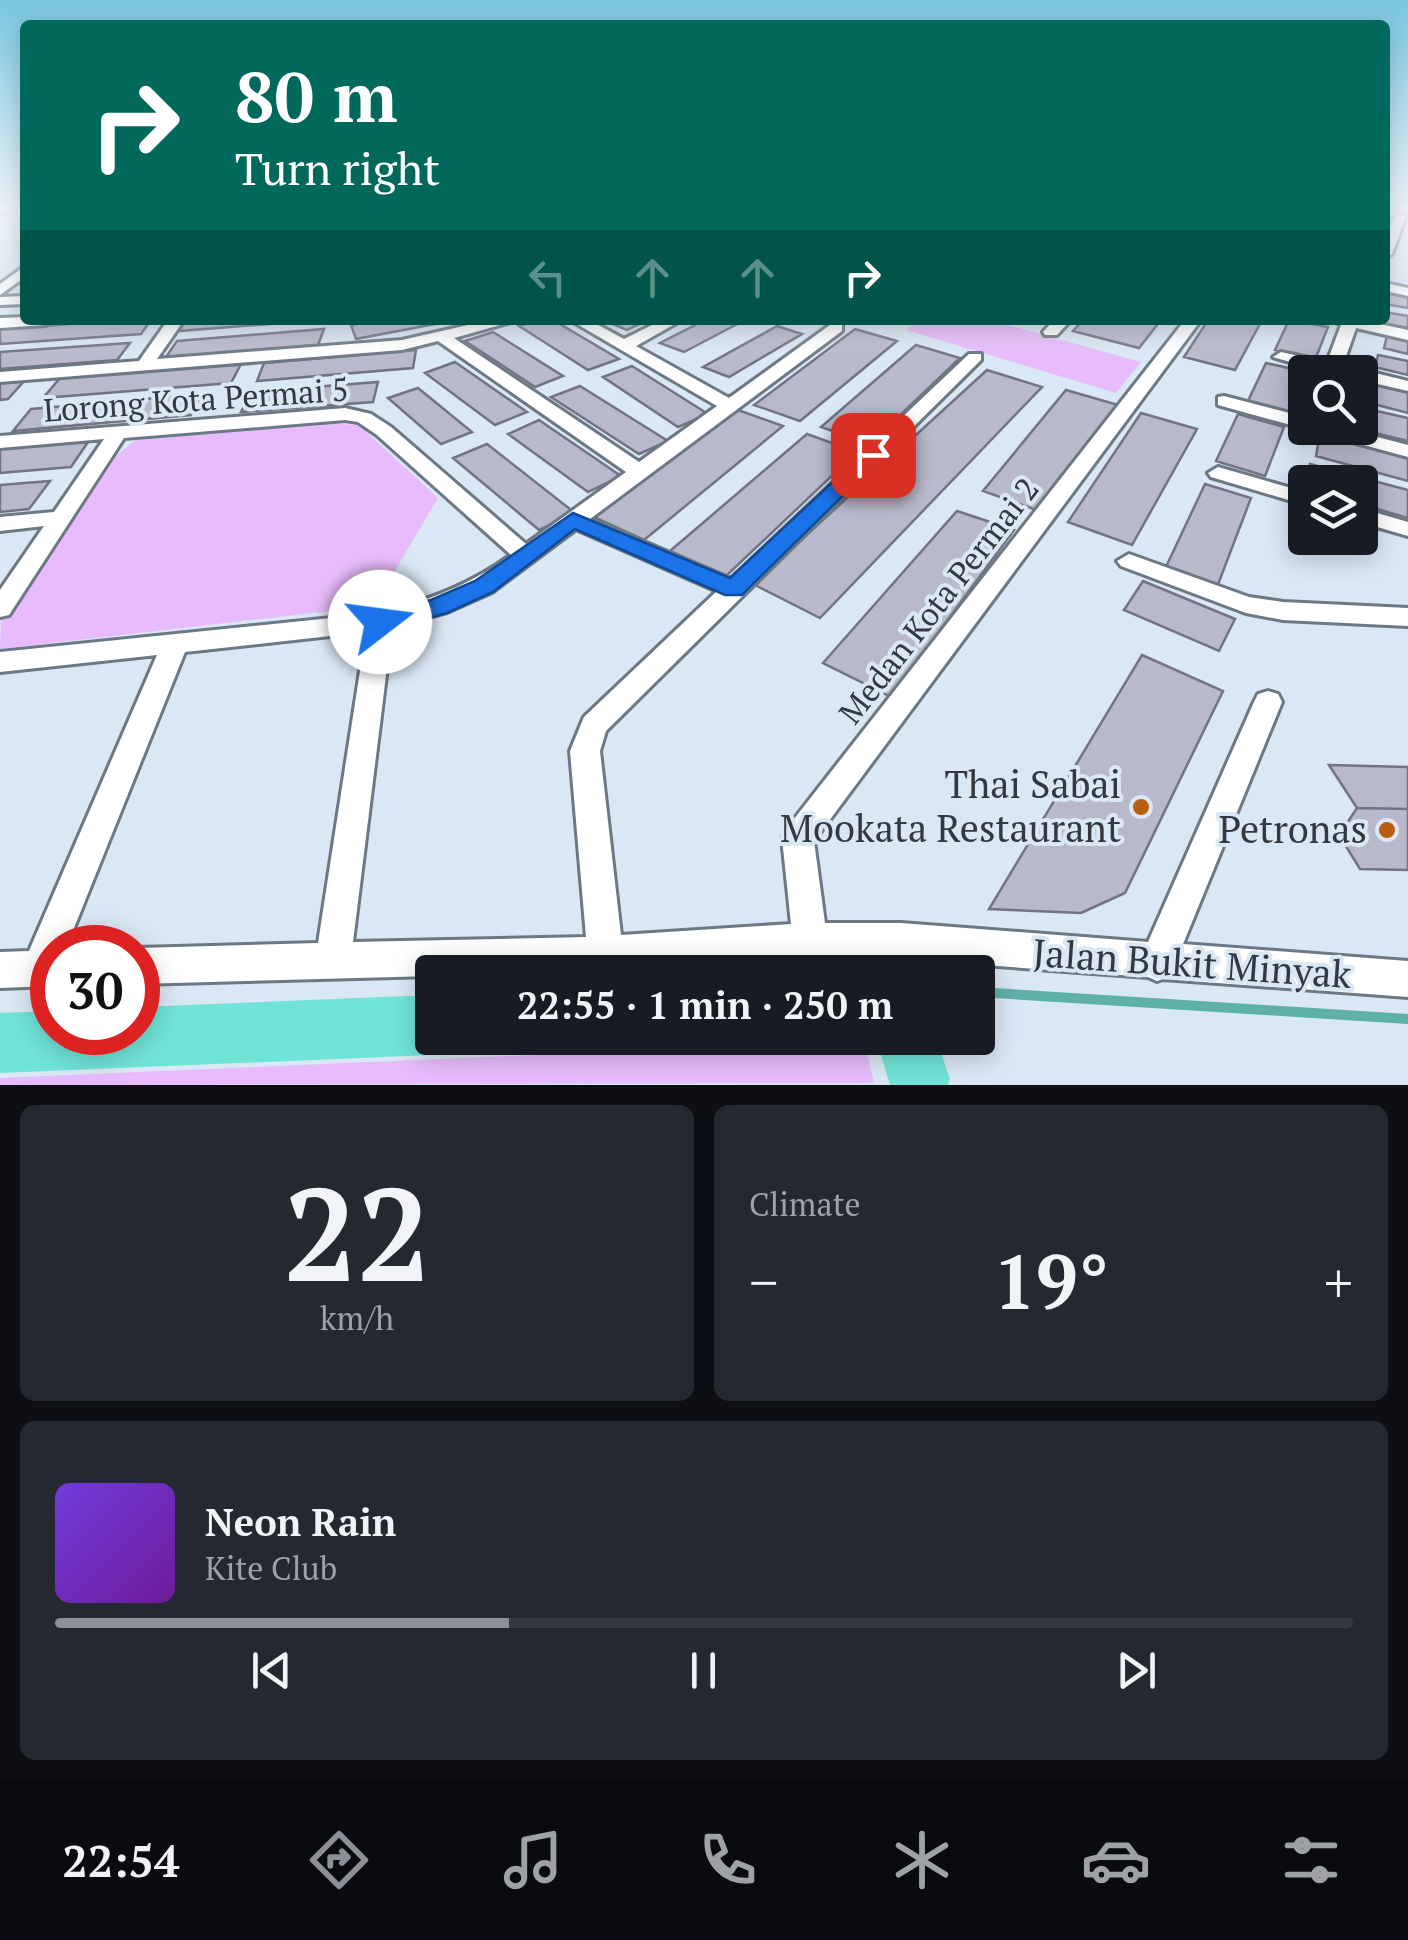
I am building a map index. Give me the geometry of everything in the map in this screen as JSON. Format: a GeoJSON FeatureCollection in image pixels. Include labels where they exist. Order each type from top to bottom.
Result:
{"type":"FeatureCollection","features":[{"type":"Feature","properties":{"kind":"street"},"geometry":{"type":"LineString","coordinates":[[0,292],[20,274]]}},
{"type":"Feature","properties":{"kind":"street"},"geometry":{"type":"LineString","coordinates":[[146,365],[173,325]]}},
{"type":"Feature","properties":{"kind":"street"},"geometry":{"type":"LineString","coordinates":[[0,376],[357,350],[444,338],[492,325]]}},
{"type":"Feature","properties":{"kind":"street"},"geometry":{"type":"LineString","coordinates":[[587,325],[728,405]]}},
{"type":"Feature","properties":{"kind":"street"},"geometry":{"type":"LineString","coordinates":[[624,346],[664,325]]}},
{"type":"Feature","properties":{"kind":"street"},"geometry":{"type":"LineString","coordinates":[[0,662],[380,622],[438,606],[484,586],[728,405],[825,325]]}},
{"type":"Feature","properties":{"kind":"street","name":"Medan Kota Permai 2"},"geometry":{"type":"LineString","coordinates":[[810,940],[798,838],[1189,325]]}},
{"type":"Feature","properties":{"kind":"street"},"geometry":{"type":"LineString","coordinates":[[1341,355],[1345,325]]}},
{"type":"Feature","properties":{"kind":"street"},"geometry":{"type":"LineString","coordinates":[[1363,325],[1408,335]]}},
{"type":"Feature","properties":{"kind":"street"},"geometry":{"type":"LineString","coordinates":[[444,338],[637,470]]}},
{"type":"Feature","properties":{"kind":"street"},"geometry":{"type":"LineString","coordinates":[[1282,356],[1288,358]]}},
{"type":"Feature","properties":{"kind":"street"},"geometry":{"type":"LineString","coordinates":[[605,954],[586,751],[594,725],[975,357]]}},
{"type":"Feature","properties":{"kind":"street"},"geometry":{"type":"LineString","coordinates":[[1378,379],[1408,386]]}},
{"type":"Feature","properties":{"kind":"street"},"geometry":{"type":"LineString","coordinates":[[1224,401],[1288,418]]}},
{"type":"Feature","properties":{"kind":"street","name":"Lorong Kota Permai 5"},"geometry":{"type":"LineString","coordinates":[[0,442],[345,414],[364,418],[525,554]]}},
{"type":"Feature","properties":{"kind":"street"},"geometry":{"type":"LineString","coordinates":[[0,610],[118,433]]}},
{"type":"Feature","properties":{"kind":"street"},"geometry":{"type":"LineString","coordinates":[[1378,443],[1408,451]]}},
{"type":"Feature","properties":{"kind":"street"},"geometry":{"type":"LineString","coordinates":[[1218,474],[1288,494]]}},
{"type":"Feature","properties":{"kind":"street"},"geometry":{"type":"LineString","coordinates":[[0,524],[61,518]]}},
{"type":"Feature","properties":{"kind":"street"},"geometry":{"type":"LineString","coordinates":[[573,520],[733,589]]}},
{"type":"Feature","properties":{"kind":"street"},"geometry":{"type":"LineString","coordinates":[[1378,520],[1408,528]]}},
{"type":"Feature","properties":{"kind":"street"},"geometry":{"type":"LineString","coordinates":[[1129,562],[1246,604],[1282,611],[1408,617]]}},
{"type":"Feature","properties":{"kind":"street"},"geometry":{"type":"LineString","coordinates":[[333,961],[380,622]]}},
{"type":"Feature","properties":{"kind":"street"},"geometry":{"type":"LineString","coordinates":[[63,925],[175,644]]}},
{"type":"Feature","properties":{"kind":"street"},"geometry":{"type":"LineString","coordinates":[[1157,963],[1268,702]]}},
{"type":"Feature","properties":{"kind":"street","name":"Jalan Bukit Minyak"},"geometry":{"type":"LineString","coordinates":[[160,965],[605,954],[810,940],[901,941],[1408,980]]}},
{"type":"Feature","properties":{"kind":"street"},"geometry":{"type":"LineString","coordinates":[[0,970],[30,969]]}},
{"type":"Feature","properties":{"kind":"shaded area"},"geometry":{"type":"Polygon","coordinates":[[[913,325],[1008,325],[1141,362],[1116,393],[906,330],[913,325]]]}},
{"type":"Feature","properties":{"kind":"shaded area"},"geometry":{"type":"Polygon","coordinates":[[[328,422],[360,426],[438,498],[374,606],[0,649],[1,619],[114,457],[139,438],[328,422]]]}},
{"type":"Feature","properties":{"kind":"shaded area"},"geometry":{"type":"Polygon","coordinates":[[[535,1055],[868,1055],[874,1083],[0,1085],[0,1078],[535,1055]]]}},
{"type":"Feature","properties":{"kind":"building"},"geometry":{"type":"Polygon","coordinates":[[[1390,294],[1408,297],[1408,308],[1390,305],[1390,294]]]}},
{"type":"Feature","properties":{"kind":"building"},"geometry":{"type":"Polygon","coordinates":[[[1390,313],[1408,316],[1408,328],[1390,324],[1390,313]]]}},
{"type":"Feature","properties":{"kind":"building"},"geometry":{"type":"Polygon","coordinates":[[[147,325],[141,334],[0,344],[0,329],[147,325]]]}},
{"type":"Feature","properties":{"kind":"building"},"geometry":{"type":"Polygon","coordinates":[[[183,325],[258,325],[179,331],[183,325]]]}},
{"type":"Feature","properties":{"kind":"building"},"geometry":{"type":"Polygon","coordinates":[[[351,325],[430,325],[356,339],[351,325]]]}},
{"type":"Feature","properties":{"kind":"building"},"geometry":{"type":"Polygon","coordinates":[[[561,325],[619,359],[588,370],[519,326],[561,325]]]}},
{"type":"Feature","properties":{"kind":"building"},"geometry":{"type":"Polygon","coordinates":[[[695,325],[735,325],[684,352],[660,343],[695,325]]]}},
{"type":"Feature","properties":{"kind":"building"},"geometry":{"type":"Polygon","coordinates":[[[1078,325],[1157,325],[1139,348],[1073,331],[1078,325]]]}},
{"type":"Feature","properties":{"kind":"building"},"geometry":{"type":"Polygon","coordinates":[[[1205,325],[1259,325],[1235,370],[1184,357],[1205,325]]]}},
{"type":"Feature","properties":{"kind":"building"},"geometry":{"type":"Polygon","coordinates":[[[1287,325],[1328,327],[1317,355],[1275,350],[1287,325]]]}},
{"type":"Feature","properties":{"kind":"building"},"geometry":{"type":"Polygon","coordinates":[[[777,326],[802,334],[729,377],[703,367],[777,326]]]}},
{"type":"Feature","properties":{"kind":"building"},"geometry":{"type":"Polygon","coordinates":[[[324,329],[318,345],[166,357],[177,341],[324,329]]]}},
{"type":"Feature","properties":{"kind":"building"},"geometry":{"type":"Polygon","coordinates":[[[855,329],[897,341],[800,421],[754,405],[855,329]]]}},
{"type":"Feature","properties":{"kind":"building"},"geometry":{"type":"Polygon","coordinates":[[[493,332],[563,376],[535,387],[465,341],[493,332]]]}},
{"type":"Feature","properties":{"kind":"building"},"geometry":{"type":"Polygon","coordinates":[[[1387,336],[1408,341],[1408,354],[1384,348],[1387,336]]]}},
{"type":"Feature","properties":{"kind":"building"},"geometry":{"type":"Polygon","coordinates":[[[130,343],[117,360],[0,369],[0,352],[130,343]]]}},
{"type":"Feature","properties":{"kind":"building"},"geometry":{"type":"Polygon","coordinates":[[[916,345],[960,358],[870,444],[821,427],[916,345]]]}},
{"type":"Feature","properties":{"kind":"building"},"geometry":{"type":"Polygon","coordinates":[[[416,350],[413,368],[257,381],[264,363],[416,350]]]}},
{"type":"Feature","properties":{"kind":"building"},"geometry":{"type":"Polygon","coordinates":[[[1378,355],[1408,361],[1408,375],[1378,368],[1378,355]]]}},
{"type":"Feature","properties":{"kind":"building"},"geometry":{"type":"Polygon","coordinates":[[[455,362],[527,412],[495,425],[425,373],[455,362]]]}},
{"type":"Feature","properties":{"kind":"building"},"geometry":{"type":"Polygon","coordinates":[[[1266,363],[1288,368],[1288,412],[1248,401],[1266,363]]]}},
{"type":"Feature","properties":{"kind":"building"},"geometry":{"type":"Polygon","coordinates":[[[241,364],[231,383],[43,398],[60,378],[241,364]]]}},
{"type":"Feature","properties":{"kind":"building"},"geometry":{"type":"Polygon","coordinates":[[[632,366],[708,414],[678,427],[603,377],[632,366]]]}},
{"type":"Feature","properties":{"kind":"building"},"geometry":{"type":"Polygon","coordinates":[[[987,370],[1042,387],[820,618],[753,584],[987,370]]]}},
{"type":"Feature","properties":{"kind":"building"},"geometry":{"type":"Polygon","coordinates":[[[26,379],[8,399],[0,400],[0,381],[26,379]]]}},
{"type":"Feature","properties":{"kind":"building"},"geometry":{"type":"Polygon","coordinates":[[[378,382],[373,402],[241,412],[251,392],[378,382]]]}},
{"type":"Feature","properties":{"kind":"building"},"geometry":{"type":"Polygon","coordinates":[[[1378,385],[1408,392],[1408,413],[1378,405],[1378,385]]]}},
{"type":"Feature","properties":{"kind":"building"},"geometry":{"type":"Polygon","coordinates":[[[580,386],[668,441],[639,454],[551,397],[580,386]]]}},
{"type":"Feature","properties":{"kind":"building"},"geometry":{"type":"Polygon","coordinates":[[[418,388],[472,432],[441,444],[388,398],[418,388]]]}},
{"type":"Feature","properties":{"kind":"building"},"geometry":{"type":"Polygon","coordinates":[[[1066,390],[1118,405],[1042,512],[983,491],[1066,390]]]}},
{"type":"Feature","properties":{"kind":"building"},"geometry":{"type":"Polygon","coordinates":[[[202,394],[191,415],[13,431],[31,409],[202,394]]]}},
{"type":"Feature","properties":{"kind":"building"},"geometry":{"type":"Polygon","coordinates":[[[738,410],[783,426],[644,540],[594,517],[738,410]]]}},
{"type":"Feature","properties":{"kind":"building"},"geometry":{"type":"Polygon","coordinates":[[[1378,411],[1408,418],[1408,441],[1378,434],[1378,411]]]}},
{"type":"Feature","properties":{"kind":"building"},"geometry":{"type":"Polygon","coordinates":[[[1141,413],[1197,429],[1132,545],[1068,522],[1141,413]]]}},
{"type":"Feature","properties":{"kind":"building"},"geometry":{"type":"Polygon","coordinates":[[[1238,414],[1284,427],[1265,476],[1216,461],[1238,414]]]}},
{"type":"Feature","properties":{"kind":"building"},"geometry":{"type":"Polygon","coordinates":[[[539,420],[621,476],[588,492],[508,434],[539,420]]]}},
{"type":"Feature","properties":{"kind":"building"},"geometry":{"type":"Polygon","coordinates":[[[807,434],[857,452],[725,577],[670,551],[807,434]]]}},
{"type":"Feature","properties":{"kind":"building"},"geometry":{"type":"Polygon","coordinates":[[[88,442],[71,467],[0,473],[0,449],[88,442]]]}},
{"type":"Feature","properties":{"kind":"building"},"geometry":{"type":"Polygon","coordinates":[[[487,444],[575,513],[539,530],[453,458],[487,444]]]}},
{"type":"Feature","properties":{"kind":"building"},"geometry":{"type":"Polygon","coordinates":[[[1318,445],[1364,445],[1408,456],[1408,481],[1378,473],[1378,465],[1349,465],[1316,456],[1318,445]]]}},
{"type":"Feature","properties":{"kind":"building"},"geometry":{"type":"Polygon","coordinates":[[[50,481],[29,509],[0,512],[0,485],[50,481]]]}},
{"type":"Feature","properties":{"kind":"building"},"geometry":{"type":"Polygon","coordinates":[[[1378,482],[1408,490],[1408,518],[1378,509],[1378,482]]]}},
{"type":"Feature","properties":{"kind":"building"},"geometry":{"type":"Polygon","coordinates":[[[1205,484],[1251,498],[1217,587],[1165,569],[1205,484]]]}},
{"type":"Feature","properties":{"kind":"building"},"geometry":{"type":"Polygon","coordinates":[[[957,511],[1014,530],[891,697],[823,663],[957,511]]]}},
{"type":"Feature","properties":{"kind":"building"},"geometry":{"type":"Polygon","coordinates":[[[1143,581],[1235,619],[1219,651],[1124,610],[1143,581]]]}},
{"type":"Feature","properties":{"kind":"building"},"geometry":{"type":"Polygon","coordinates":[[[1142,655],[1223,691],[1125,893],[1081,913],[989,909],[1142,655]]]}},
{"type":"Feature","properties":{"kind":"building"},"geometry":{"type":"Polygon","coordinates":[[[1329,765],[1408,767],[1408,809],[1357,808],[1329,765]]]}},
{"type":"Feature","properties":{"kind":"building"},"geometry":{"type":"Polygon","coordinates":[[[1357,808],[1408,809],[1408,870],[1360,869],[1339,835],[1357,808]]]}},
{"type":"Feature","properties":{"kind":"waterway"},"geometry":{"type":"LineString","coordinates":[[995,993],[1408,1019]]}},
{"type":"Feature","properties":{"kind":"waterway"},"geometry":{"type":"LineString","coordinates":[[0,1043],[415,1026]]}},
{"type":"Feature","properties":{"kind":"waterway"},"geometry":{"type":"LineString","coordinates":[[911,1055],[919,1079]]}},
{"type":"Feature","properties":{"kind":"place","name":"Thai Sabai Mookata Restaurant"},"geometry":{"type":"Point","coordinates":[1141,807]}},
{"type":"Feature","properties":{"kind":"place","name":"Petronas"},"geometry":{"type":"Point","coordinates":[1387,830]}},
{"type":"Feature","properties":{"kind":"route"},"geometry":{"type":"LineString","coordinates":[[380,622],[438,606],[484,586],[573,520],[733,589],[873,455]]}}]}
